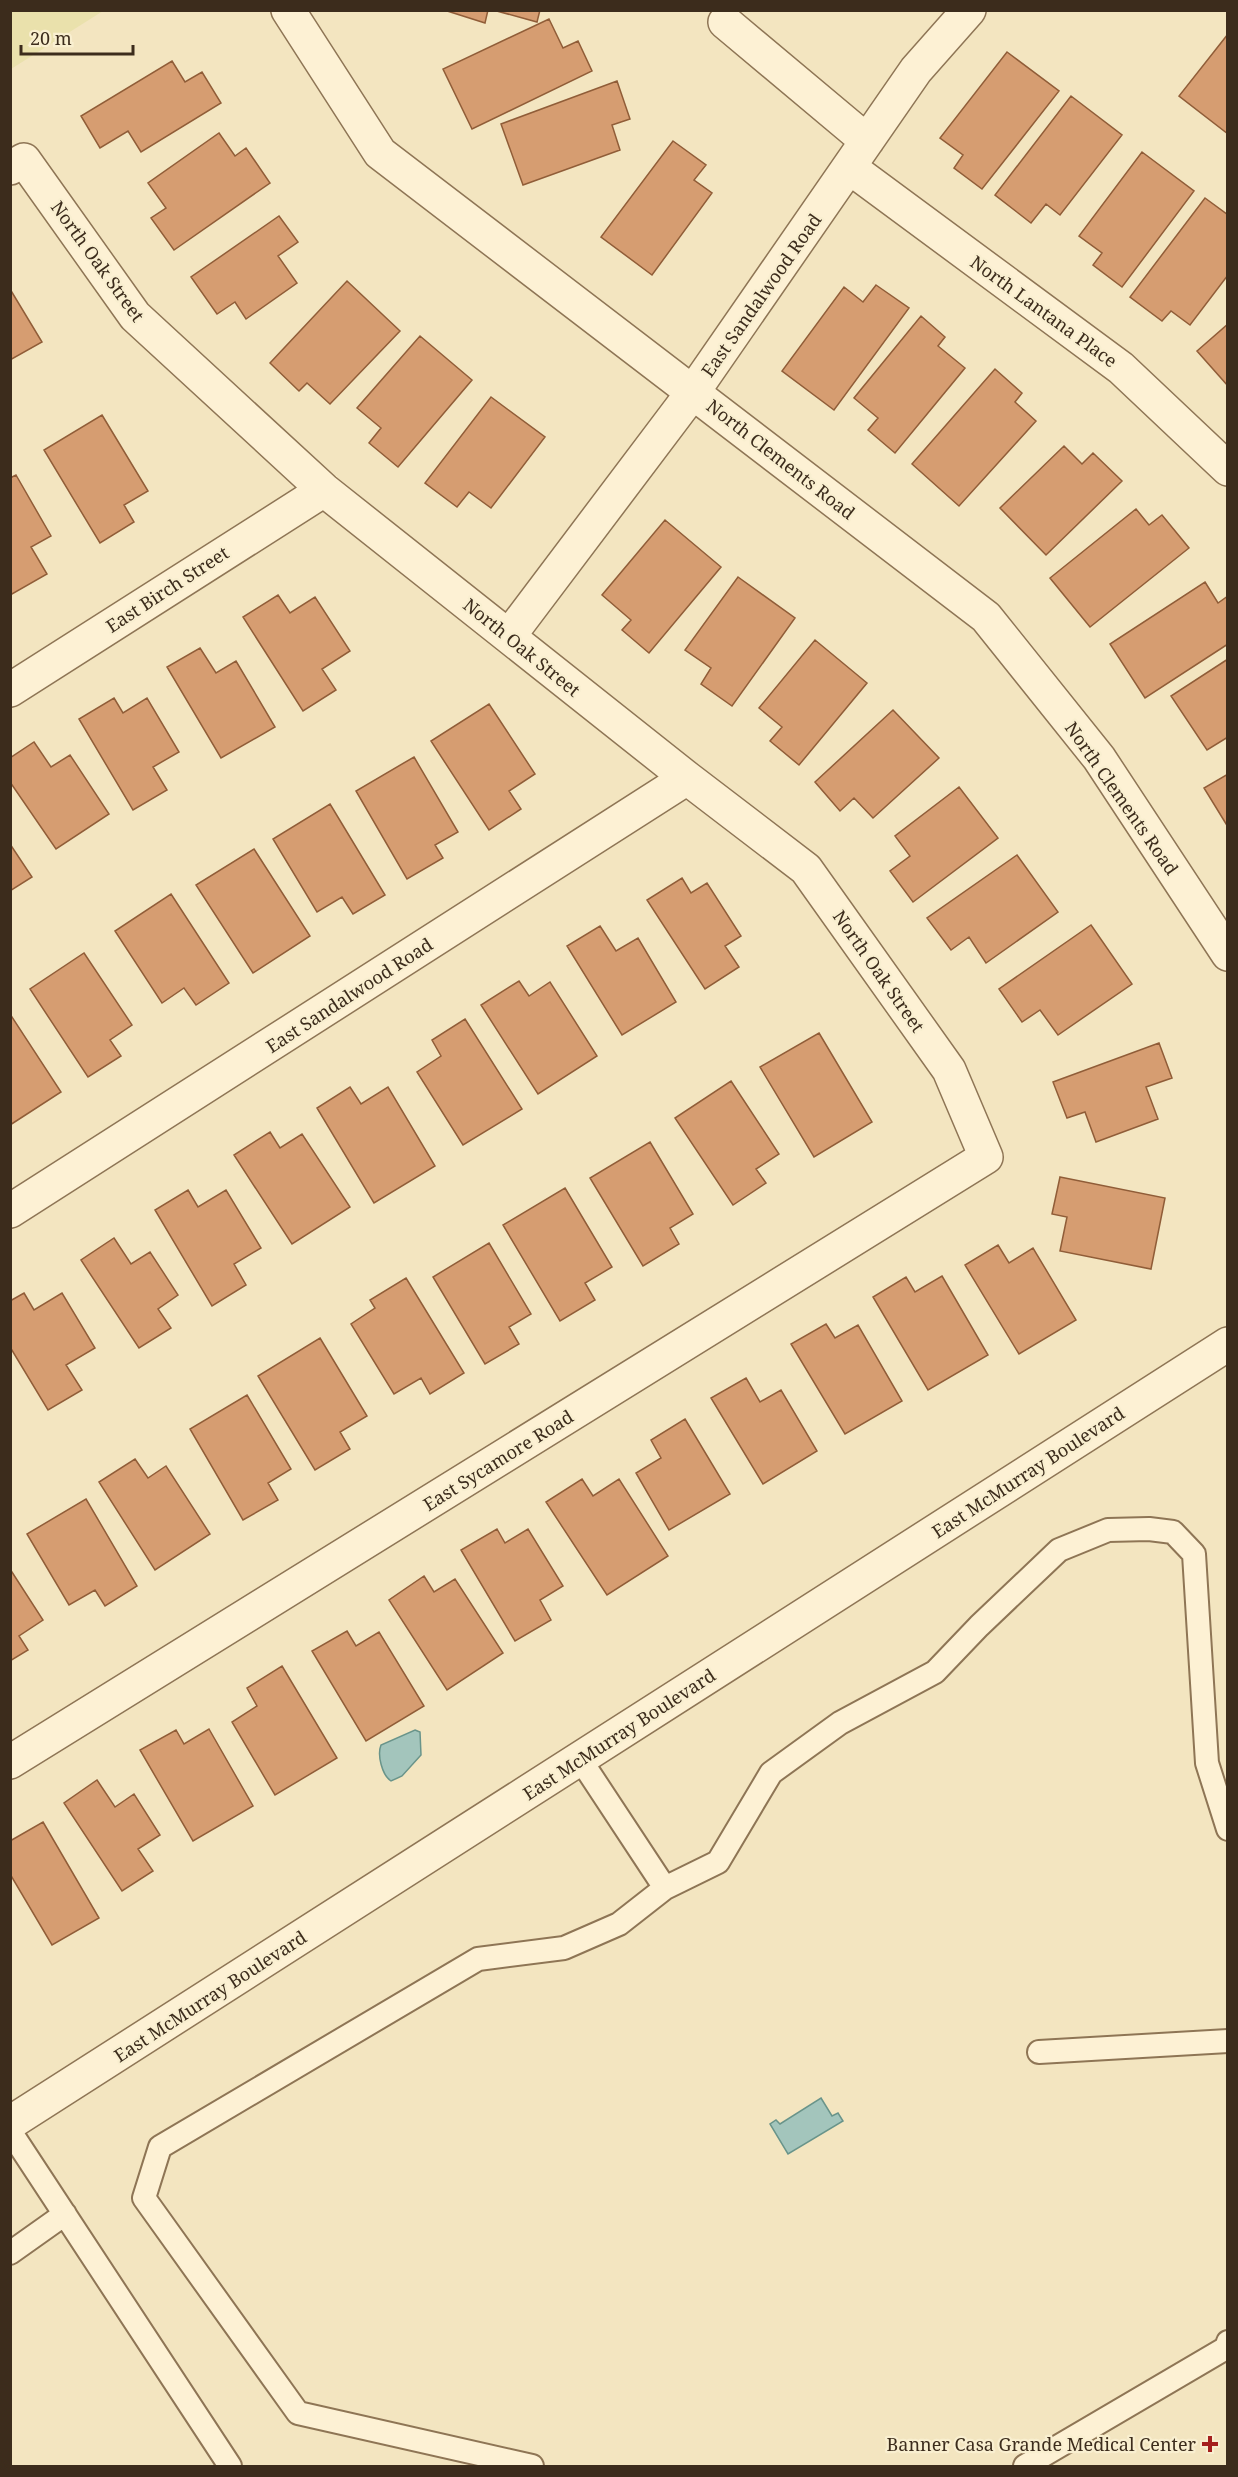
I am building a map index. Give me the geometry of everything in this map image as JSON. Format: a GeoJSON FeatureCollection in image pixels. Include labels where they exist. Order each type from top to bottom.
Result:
{"type":"FeatureCollection","features":[{"type":"Feature","properties":{"kind":"street","name":"North Clements Road"},"geometry":{"type":"LineString","coordinates":[[288,10],[380,153],[986,617],[1099,758],[1227,954]]}},
{"type":"Feature","properties":{"kind":"street","name":"East Sandalwood Road"},"geometry":{"type":"LineString","coordinates":[[508,636],[693,392],[916,69],[969,10]]}},
{"type":"Feature","properties":{"kind":"street","name":"North Lantana Place"},"geometry":{"type":"LineString","coordinates":[[725,22],[858,154],[1121,368],[1227,469]]}},
{"type":"Feature","properties":{"kind":"street","name":"North Oak Street"},"geometry":{"type":"LineString","coordinates":[[17,164],[135,316],[324,490],[687,778],[806,869],[949,1070],[986,1157]]}},
{"type":"Feature","properties":{"kind":"street","name":"East Birch Street"},"geometry":{"type":"LineString","coordinates":[[10,690],[324,490]]}},
{"type":"Feature","properties":{"kind":"street","name":"East Sandalwood Road"},"geometry":{"type":"LineString","coordinates":[[10,1211],[687,778]]}},
{"type":"Feature","properties":{"kind":"street","name":"East Sycamore Road"},"geometry":{"type":"LineString","coordinates":[[10,1762],[986,1157]]}},
{"type":"Feature","properties":{"kind":"street","name":"East McMurray Boulevard"},"geometry":{"type":"LineString","coordinates":[[10,2123],[1227,1344]]}},
{"type":"Feature","properties":{"kind":"lane"},"geometry":{"type":"LineString","coordinates":[[532,2466],[298,2414],[144,2198],[160,2146],[478,1959],[564,1948],[619,1924],[665,1888],[718,1862],[771,1773],[840,1723],[935,1672],[979,1626],[1059,1550],[1108,1530],[1149,1529],[1173,1532],[1194,1554],[1206,1763],[1227,1829]]}},
{"type":"Feature","properties":{"kind":"lane"},"geometry":{"type":"LineString","coordinates":[[580,1759],[665,1888]]}},
{"type":"Feature","properties":{"kind":"lane"},"geometry":{"type":"LineString","coordinates":[[1038,2052],[1227,2042]]}},
{"type":"Feature","properties":{"kind":"lane"},"geometry":{"type":"LineString","coordinates":[[10,2131],[230,2466]]}},
{"type":"Feature","properties":{"kind":"lane"},"geometry":{"type":"LineString","coordinates":[[10,2253],[65,2214]]}},
{"type":"Feature","properties":{"kind":"lane"},"geometry":{"type":"LineString","coordinates":[[1025,2466],[1226,2348],[1227,2342]]}},
{"type":"Feature","properties":{"kind":"shaded area"},"geometry":{"type":"Polygon","coordinates":[[[11,10],[103,10],[103,11],[11,69],[11,10]]]}},
{"type":"Feature","properties":{"kind":"water"},"geometry":{"type":"Polygon","coordinates":[[[415,1730],[420,1732],[421,1755],[402,1776],[391,1781],[381,1764],[381,1745],[415,1730]]]}},
{"type":"Feature","properties":{"kind":"water"},"geometry":{"type":"Polygon","coordinates":[[[821,2098],[832,2116],[838,2113],[843,2121],[788,2154],[770,2124],[776,2120],[780,2124],[821,2098]]]}},
{"type":"Feature","properties":{"kind":"building"},"geometry":{"type":"Polygon","coordinates":[[[444,10],[488,10],[485,23],[444,10]]]}},
{"type":"Feature","properties":{"kind":"building"},"geometry":{"type":"Polygon","coordinates":[[[493,10],[540,10],[537,22],[493,10]]]}},
{"type":"Feature","properties":{"kind":"building"},"geometry":{"type":"Polygon","coordinates":[[[549,19],[563,48],[578,41],[592,71],[472,129],[443,69],[549,19]]]}},
{"type":"Feature","properties":{"kind":"building"},"geometry":{"type":"Polygon","coordinates":[[[1228,34],[1228,134],[1179,96],[1228,34]]]}},
{"type":"Feature","properties":{"kind":"building"},"geometry":{"type":"Polygon","coordinates":[[[1007,52],[1059,91],[982,189],[954,168],[963,155],[940,138],[1007,52]]]}},
{"type":"Feature","properties":{"kind":"building"},"geometry":{"type":"Polygon","coordinates":[[[172,61],[185,82],[202,72],[221,103],[141,152],[128,131],[100,148],[81,116],[172,61]]]}},
{"type":"Feature","properties":{"kind":"building"},"geometry":{"type":"Polygon","coordinates":[[[617,81],[630,119],[612,125],[620,150],[523,185],[501,124],[617,81]]]}},
{"type":"Feature","properties":{"kind":"building"},"geometry":{"type":"Polygon","coordinates":[[[1071,96],[1122,135],[1060,215],[1046,204],[1031,223],[995,195],[1071,96]]]}},
{"type":"Feature","properties":{"kind":"building"},"geometry":{"type":"Polygon","coordinates":[[[219,133],[235,156],[246,148],[270,183],[174,250],[151,218],[166,208],[148,183],[219,133]]]}},
{"type":"Feature","properties":{"kind":"building"},"geometry":{"type":"Polygon","coordinates":[[[673,141],[706,165],[694,180],[712,193],[652,275],[601,237],[673,141]]]}},
{"type":"Feature","properties":{"kind":"building"},"geometry":{"type":"Polygon","coordinates":[[[1142,152],[1194,191],[1122,287],[1093,265],[1102,253],[1079,236],[1142,152]]]}},
{"type":"Feature","properties":{"kind":"building"},"geometry":{"type":"Polygon","coordinates":[[[1205,198],[1228,215],[1228,275],[1190,325],[1171,311],[1162,321],[1130,297],[1205,198]]]}},
{"type":"Feature","properties":{"kind":"building"},"geometry":{"type":"Polygon","coordinates":[[[279,216],[298,242],[278,256],[297,283],[246,319],[235,302],[217,314],[191,277],[279,216]]]}},
{"type":"Feature","properties":{"kind":"building"},"geometry":{"type":"Polygon","coordinates":[[[347,281],[400,331],[330,404],[307,383],[299,391],[270,363],[347,281]]]}},
{"type":"Feature","properties":{"kind":"building"},"geometry":{"type":"Polygon","coordinates":[[[876,285],[909,308],[834,410],[782,371],[844,287],[863,302],[876,285]]]}},
{"type":"Feature","properties":{"kind":"building"},"geometry":{"type":"Polygon","coordinates":[[[10,289],[42,342],[10,360],[10,289]]]}},
{"type":"Feature","properties":{"kind":"building"},"geometry":{"type":"Polygon","coordinates":[[[921,316],[945,337],[938,346],[965,368],[895,453],[868,430],[878,418],[854,398],[921,316]]]}},
{"type":"Feature","properties":{"kind":"building"},"geometry":{"type":"Polygon","coordinates":[[[1228,324],[1228,386],[1197,351],[1228,324]]]}},
{"type":"Feature","properties":{"kind":"building"},"geometry":{"type":"Polygon","coordinates":[[[420,336],[472,380],[398,467],[369,443],[381,428],[357,408],[420,336]]]}},
{"type":"Feature","properties":{"kind":"building"},"geometry":{"type":"Polygon","coordinates":[[[995,369],[1022,393],[1015,402],[1036,421],[959,506],[912,464],[995,369]]]}},
{"type":"Feature","properties":{"kind":"building"},"geometry":{"type":"Polygon","coordinates":[[[491,397],[545,437],[491,508],[469,492],[457,507],[425,483],[491,397]]]}},
{"type":"Feature","properties":{"kind":"building"},"geometry":{"type":"Polygon","coordinates":[[[102,415],[148,491],[124,505],[134,522],[100,543],[44,450],[102,415]]]}},
{"type":"Feature","properties":{"kind":"building"},"geometry":{"type":"Polygon","coordinates":[[[1064,446],[1082,464],[1093,453],[1122,481],[1046,555],[1000,508],[1064,446]]]}},
{"type":"Feature","properties":{"kind":"building"},"geometry":{"type":"Polygon","coordinates":[[[16,475],[51,536],[31,547],[47,574],[12,594],[10,591],[10,478],[16,475]]]}},
{"type":"Feature","properties":{"kind":"building"},"geometry":{"type":"Polygon","coordinates":[[[1136,509],[1149,525],[1162,515],[1189,548],[1090,627],[1050,578],[1136,509]]]}},
{"type":"Feature","properties":{"kind":"building"},"geometry":{"type":"Polygon","coordinates":[[[665,520],[721,567],[649,653],[622,630],[631,620],[602,595],[665,520]]]}},
{"type":"Feature","properties":{"kind":"building"},"geometry":{"type":"Polygon","coordinates":[[[738,577],[795,618],[732,706],[701,684],[711,668],[685,650],[738,577]]]}},
{"type":"Feature","properties":{"kind":"building"},"geometry":{"type":"Polygon","coordinates":[[[1205,582],[1218,603],[1228,596],[1228,644],[1145,698],[1110,644],[1205,582]]]}},
{"type":"Feature","properties":{"kind":"building"},"geometry":{"type":"Polygon","coordinates":[[[278,595],[290,613],[315,597],[350,651],[322,669],[336,690],[303,711],[243,617],[278,595]]]}},
{"type":"Feature","properties":{"kind":"building"},"geometry":{"type":"Polygon","coordinates":[[[815,640],[867,683],[799,765],[770,741],[782,727],[759,708],[815,640]]]}},
{"type":"Feature","properties":{"kind":"building"},"geometry":{"type":"Polygon","coordinates":[[[200,648],[216,673],[236,661],[275,727],[221,758],[167,667],[200,648]]]}},
{"type":"Feature","properties":{"kind":"building"},"geometry":{"type":"Polygon","coordinates":[[[1228,659],[1228,737],[1207,750],[1171,696],[1228,659]]]}},
{"type":"Feature","properties":{"kind":"building"},"geometry":{"type":"Polygon","coordinates":[[[114,698],[123,713],[147,698],[179,752],[153,767],[167,790],[133,810],[79,719],[114,698]]]}},
{"type":"Feature","properties":{"kind":"building"},"geometry":{"type":"Polygon","coordinates":[[[489,704],[535,774],[509,791],[521,809],[489,830],[431,741],[489,704]]]}},
{"type":"Feature","properties":{"kind":"building"},"geometry":{"type":"Polygon","coordinates":[[[893,710],[939,758],[873,818],[854,798],[840,811],[815,782],[893,710]]]}},
{"type":"Feature","properties":{"kind":"building"},"geometry":{"type":"Polygon","coordinates":[[[34,742],[51,767],[70,755],[109,814],[56,849],[10,782],[10,758],[34,742]]]}},
{"type":"Feature","properties":{"kind":"building"},"geometry":{"type":"Polygon","coordinates":[[[414,757],[458,832],[435,845],[443,858],[407,879],[356,791],[414,757]]]}},
{"type":"Feature","properties":{"kind":"building"},"geometry":{"type":"Polygon","coordinates":[[[1228,774],[1228,827],[1204,788],[1228,774]]]}},
{"type":"Feature","properties":{"kind":"building"},"geometry":{"type":"Polygon","coordinates":[[[959,787],[998,838],[913,902],[890,871],[910,856],[895,836],[959,787]]]}},
{"type":"Feature","properties":{"kind":"building"},"geometry":{"type":"Polygon","coordinates":[[[330,804],[385,895],[353,914],[342,897],[317,912],[273,839],[330,804]]]}},
{"type":"Feature","properties":{"kind":"building"},"geometry":{"type":"Polygon","coordinates":[[[10,844],[32,877],[10,891],[10,844]]]}},
{"type":"Feature","properties":{"kind":"building"},"geometry":{"type":"Polygon","coordinates":[[[254,849],[310,936],[253,973],[196,885],[254,849]]]}},
{"type":"Feature","properties":{"kind":"building"},"geometry":{"type":"Polygon","coordinates":[[[1017,855],[1058,912],[986,963],[969,937],[951,950],[927,918],[1017,855]]]}},
{"type":"Feature","properties":{"kind":"building"},"geometry":{"type":"Polygon","coordinates":[[[682,878],[691,893],[707,883],[741,936],[725,946],[739,967],[705,989],[647,900],[682,878]]]}},
{"type":"Feature","properties":{"kind":"building"},"geometry":{"type":"Polygon","coordinates":[[[171,894],[229,983],[196,1005],[184,988],[162,1003],[115,931],[171,894]]]}},
{"type":"Feature","properties":{"kind":"building"},"geometry":{"type":"Polygon","coordinates":[[[1091,925],[1132,984],[1058,1035],[1040,1010],[1022,1022],[999,989],[1091,925]]]}},
{"type":"Feature","properties":{"kind":"building"},"geometry":{"type":"Polygon","coordinates":[[[600,926],[616,951],[638,938],[676,1002],[622,1035],[567,946],[600,926]]]}},
{"type":"Feature","properties":{"kind":"building"},"geometry":{"type":"Polygon","coordinates":[[[84,953],[132,1025],[110,1040],[121,1056],[88,1077],[30,989],[84,953]]]}},
{"type":"Feature","properties":{"kind":"building"},"geometry":{"type":"Polygon","coordinates":[[[519,981],[529,996],[550,982],[597,1056],[538,1094],[481,1005],[519,981]]]}},
{"type":"Feature","properties":{"kind":"building"},"geometry":{"type":"Polygon","coordinates":[[[10,1014],[61,1092],[10,1125],[10,1014]]]}},
{"type":"Feature","properties":{"kind":"building"},"geometry":{"type":"Polygon","coordinates":[[[465,1019],[522,1109],[463,1145],[417,1072],[441,1056],[432,1040],[465,1019]]]}},
{"type":"Feature","properties":{"kind":"building"},"geometry":{"type":"Polygon","coordinates":[[[819,1033],[872,1122],[814,1157],[760,1067],[819,1033]]]}},
{"type":"Feature","properties":{"kind":"building"},"geometry":{"type":"Polygon","coordinates":[[[1159,1043],[1172,1078],[1146,1087],[1158,1119],[1096,1142],[1085,1112],[1067,1118],[1053,1082],[1159,1043]]]}},
{"type":"Feature","properties":{"kind":"building"},"geometry":{"type":"Polygon","coordinates":[[[731,1081],[779,1154],[756,1169],[766,1183],[733,1205],[675,1118],[731,1081]]]}},
{"type":"Feature","properties":{"kind":"building"},"geometry":{"type":"Polygon","coordinates":[[[350,1087],[361,1104],[388,1087],[435,1166],[374,1203],[317,1108],[350,1087]]]}},
{"type":"Feature","properties":{"kind":"building"},"geometry":{"type":"Polygon","coordinates":[[[270,1132],[280,1148],[302,1134],[350,1207],[292,1244],[234,1155],[270,1132]]]}},
{"type":"Feature","properties":{"kind":"building"},"geometry":{"type":"Polygon","coordinates":[[[650,1142],[693,1214],[670,1228],[679,1244],[643,1266],[590,1178],[650,1142]]]}},
{"type":"Feature","properties":{"kind":"building"},"geometry":{"type":"Polygon","coordinates":[[[1060,1177],[1165,1198],[1151,1269],[1060,1251],[1067,1217],[1052,1214],[1060,1177]]]}},
{"type":"Feature","properties":{"kind":"building"},"geometry":{"type":"Polygon","coordinates":[[[565,1188],[612,1267],[585,1283],[595,1300],[560,1321],[503,1225],[565,1188]]]}},
{"type":"Feature","properties":{"kind":"building"},"geometry":{"type":"Polygon","coordinates":[[[188,1190],[198,1207],[226,1190],[261,1248],[234,1264],[246,1285],[212,1306],[155,1210],[188,1190]]]}},
{"type":"Feature","properties":{"kind":"building"},"geometry":{"type":"Polygon","coordinates":[[[114,1238],[131,1264],[150,1252],[178,1295],[158,1309],[171,1328],[139,1348],[81,1260],[114,1238]]]}},
{"type":"Feature","properties":{"kind":"building"},"geometry":{"type":"Polygon","coordinates":[[[489,1243],[531,1314],[509,1327],[519,1344],[485,1364],[433,1277],[489,1243]]]}},
{"type":"Feature","properties":{"kind":"building"},"geometry":{"type":"Polygon","coordinates":[[[998,1245],[1009,1263],[1033,1248],[1076,1320],[1019,1354],[965,1265],[998,1245]]]}},
{"type":"Feature","properties":{"kind":"building"},"geometry":{"type":"Polygon","coordinates":[[[942,1276],[988,1355],[928,1390],[873,1297],[906,1277],[915,1292],[942,1276]]]}},
{"type":"Feature","properties":{"kind":"building"},"geometry":{"type":"Polygon","coordinates":[[[406,1278],[464,1373],[430,1394],[421,1378],[394,1394],[351,1324],[375,1308],[370,1300],[406,1278]]]}},
{"type":"Feature","properties":{"kind":"building"},"geometry":{"type":"Polygon","coordinates":[[[24,1293],[34,1310],[62,1293],[95,1348],[66,1365],[82,1390],[48,1410],[10,1347],[10,1301],[24,1293]]]}},
{"type":"Feature","properties":{"kind":"building"},"geometry":{"type":"Polygon","coordinates":[[[826,1324],[835,1338],[858,1325],[902,1401],[845,1434],[791,1344],[826,1324]]]}},
{"type":"Feature","properties":{"kind":"building"},"geometry":{"type":"Polygon","coordinates":[[[320,1338],[367,1416],[340,1432],[350,1449],[315,1470],[258,1376],[320,1338]]]}},
{"type":"Feature","properties":{"kind":"building"},"geometry":{"type":"Polygon","coordinates":[[[746,1378],[760,1402],[781,1390],[817,1451],[763,1484],[711,1398],[746,1378]]]}},
{"type":"Feature","properties":{"kind":"building"},"geometry":{"type":"Polygon","coordinates":[[[247,1395],[291,1469],[268,1483],[278,1500],[243,1520],[190,1429],[247,1395]]]}},
{"type":"Feature","properties":{"kind":"building"},"geometry":{"type":"Polygon","coordinates":[[[685,1419],[730,1494],[669,1530],[636,1473],[661,1458],[651,1440],[685,1419]]]}},
{"type":"Feature","properties":{"kind":"building"},"geometry":{"type":"Polygon","coordinates":[[[135,1459],[148,1478],[166,1466],[210,1534],[155,1570],[99,1482],[135,1459]]]}},
{"type":"Feature","properties":{"kind":"building"},"geometry":{"type":"Polygon","coordinates":[[[582,1479],[593,1496],[619,1479],[668,1556],[607,1595],[546,1502],[582,1479]]]}},
{"type":"Feature","properties":{"kind":"building"},"geometry":{"type":"Polygon","coordinates":[[[86,1499],[137,1586],[105,1606],[95,1590],[69,1605],[27,1534],[86,1499]]]}},
{"type":"Feature","properties":{"kind":"building"},"geometry":{"type":"Polygon","coordinates":[[[497,1529],[505,1543],[528,1529],[563,1586],[540,1600],[551,1620],[515,1641],[461,1550],[497,1529]]]}},
{"type":"Feature","properties":{"kind":"building"},"geometry":{"type":"Polygon","coordinates":[[[10,1569],[43,1620],[19,1636],[28,1650],[10,1661],[10,1569]]]}},
{"type":"Feature","properties":{"kind":"building"},"geometry":{"type":"Polygon","coordinates":[[[424,1576],[434,1592],[455,1579],[503,1653],[447,1690],[389,1600],[424,1576]]]}},
{"type":"Feature","properties":{"kind":"building"},"geometry":{"type":"Polygon","coordinates":[[[347,1631],[356,1646],[379,1632],[424,1706],[366,1741],[312,1651],[347,1631]]]}},
{"type":"Feature","properties":{"kind":"building"},"geometry":{"type":"Polygon","coordinates":[[[282,1666],[337,1758],[275,1795],[232,1722],[257,1706],[247,1688],[282,1666]]]}},
{"type":"Feature","properties":{"kind":"building"},"geometry":{"type":"Polygon","coordinates":[[[209,1729],[253,1806],[193,1841],[140,1750],[176,1730],[184,1744],[209,1729]]]}},
{"type":"Feature","properties":{"kind":"building"},"geometry":{"type":"Polygon","coordinates":[[[97,1780],[115,1807],[134,1794],[160,1835],[138,1849],[153,1871],[122,1891],[64,1803],[97,1780]]]}},
{"type":"Feature","properties":{"kind":"building"},"geometry":{"type":"Polygon","coordinates":[[[43,1822],[99,1918],[52,1945],[10,1874],[10,1841],[43,1822]]]}},
{"type":"Feature","properties":{"kind":"place","name":"Banner Casa Grande Medical Center"},"geometry":{"type":"Point","coordinates":[1210,2444]}}]}
